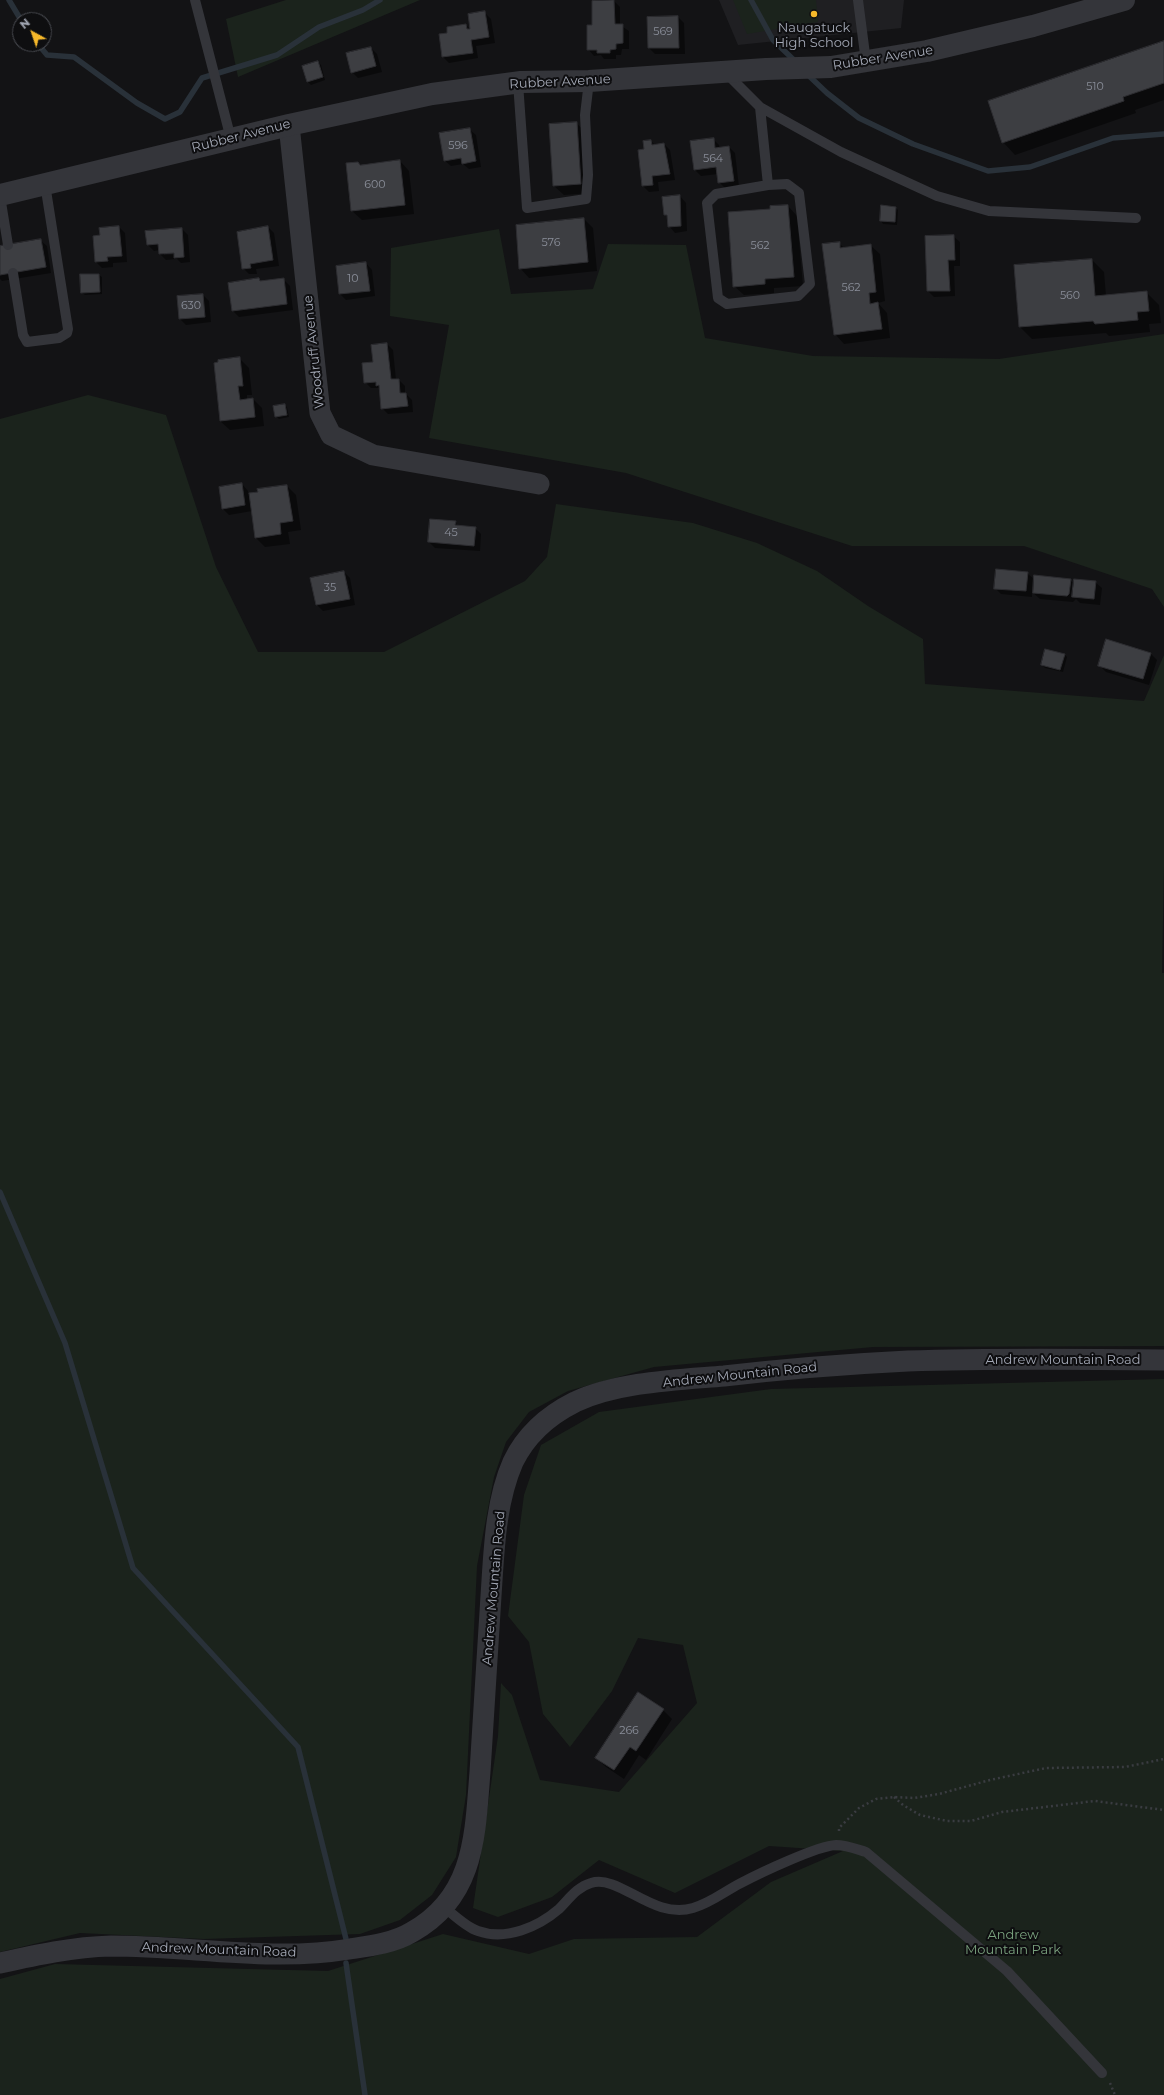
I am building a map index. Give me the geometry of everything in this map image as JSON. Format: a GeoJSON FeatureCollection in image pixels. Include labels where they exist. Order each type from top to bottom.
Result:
{"type":"FeatureCollection","features":[{"type":"Feature","properties":{"kind":"street","name":"Rubber Avenue"},"geometry":{"type":"LineString","coordinates":[[0,196],[289,125],[432,94],[518,83],[590,81],[766,69],[831,67],[927,51],[1033,26],[1124,0]]}},
{"type":"Feature","properties":{"kind":"street","name":"Woodruff Avenue"},"geometry":{"type":"LineString","coordinates":[[289,125],[320,413],[330,435],[373,455],[539,484]]}},
{"type":"Feature","properties":{"kind":"street","name":"Andrew Mountain Road"},"geometry":{"type":"LineString","coordinates":[[0,1963],[66,1950],[90,1947],[134,1947],[284,1955],[334,1951],[386,1942],[409,1934],[430,1920],[444,1907],[464,1874],[473,1846],[483,1724],[494,1554],[502,1497],[506,1480],[516,1456],[532,1434],[544,1422],[576,1402],[607,1392],[681,1380],[775,1370],[910,1361],[1012,1359],[1164,1360]]}},
{"type":"Feature","properties":{"kind":"lane"},"geometry":{"type":"LineString","coordinates":[[195,0],[231,139]]}},
{"type":"Feature","properties":{"kind":"lane"},"geometry":{"type":"LineString","coordinates":[[858,0],[866,62]]}},
{"type":"Feature","properties":{"kind":"lane"},"geometry":{"type":"LineString","coordinates":[[725,72],[760,107],[841,152],[937,196],[989,210],[1136,218]]}},
{"type":"Feature","properties":{"kind":"lane"},"geometry":{"type":"LineString","coordinates":[[518,83],[526,208],[586,199],[588,175],[585,114],[590,81]]}},
{"type":"Feature","properties":{"kind":"lane"},"geometry":{"type":"LineString","coordinates":[[760,107],[768,185]]}},
{"type":"Feature","properties":{"kind":"lane"},"geometry":{"type":"LineString","coordinates":[[13,273],[23,335],[27,342],[64,336],[67,334],[68,329],[45,184]]}},
{"type":"Feature","properties":{"kind":"lane"},"geometry":{"type":"LineString","coordinates":[[787,184],[799,193],[810,284],[798,296],[727,304],[718,298],[707,203],[716,194],[768,185],[787,184]]}},
{"type":"Feature","properties":{"kind":"lane"},"geometry":{"type":"LineString","coordinates":[[0,196],[8,245]]}},
{"type":"Feature","properties":{"kind":"lane"},"geometry":{"type":"LineString","coordinates":[[444,1907],[478,1931],[489,1934],[507,1934],[543,1921],[582,1886],[592,1882],[605,1882],[643,1901],[664,1908],[686,1910],[709,1902],[741,1883],[788,1862],[836,1845],[851,1847],[866,1852],[979,1946],[1007,1972],[1102,2073]]}},
{"type":"Feature","properties":{"kind":"path"},"geometry":{"type":"LineString","coordinates":[[836,1845],[839,1828],[859,1808],[876,1799],[894,1797],[914,1798],[939,1794],[990,1780],[1046,1768],[1125,1767],[1164,1759]]}},
{"type":"Feature","properties":{"kind":"path"},"geometry":{"type":"LineString","coordinates":[[894,1797],[903,1805],[920,1815],[947,1821],[971,1821],[1002,1812],[1095,1801],[1164,1810]]}},
{"type":"Feature","properties":{"kind":"shaded area","name":"Naugatuck High School"},"geometry":{"type":"Polygon","coordinates":[[[719,0],[904,0],[901,28],[738,45],[719,0]]]}},
{"type":"Feature","properties":{"kind":"green space"},"geometry":{"type":"Polygon","coordinates":[[[286,0],[420,0],[238,77],[226,19],[286,0]]]}},
{"type":"Feature","properties":{"kind":"green space"},"geometry":{"type":"Polygon","coordinates":[[[733,0],[816,0],[818,22],[747,34],[733,0]]]}},
{"type":"Feature","properties":{"kind":"green space"},"geometry":{"type":"Polygon","coordinates":[[[499,229],[511,294],[593,289],[608,244],[686,245],[705,338],[813,356],[999,359],[1164,334],[1164,607],[1152,589],[1024,546],[852,546],[626,473],[429,438],[449,325],[390,316],[391,248],[499,229]]]}},
{"type":"Feature","properties":{"kind":"green space"},"geometry":{"type":"Polygon","coordinates":[[[88,395],[166,415],[216,567],[258,652],[384,652],[525,581],[547,557],[556,504],[693,523],[757,543],[817,571],[868,606],[923,639],[925,684],[1144,701],[1164,655],[1164,867],[1162,973],[1164,973],[1164,1346],[873,1347],[654,1367],[568,1391],[529,1412],[506,1442],[494,1477],[477,1566],[466,1795],[456,1857],[432,1895],[400,1920],[360,1934],[204,1939],[80,1933],[0,1952],[0,419],[88,395]]]}},
{"type":"Feature","properties":{"kind":"green space","name":"Andrew Mountain Park"},"geometry":{"type":"Polygon","coordinates":[[[1164,1379],[1164,2095],[0,2095],[0,1979],[55,1964],[328,1971],[443,1934],[529,1954],[574,1939],[697,1937],[771,1882],[843,1851],[769,1846],[675,1893],[599,1860],[552,1897],[498,1917],[473,1908],[498,1736],[501,1683],[512,1695],[540,1780],[619,1792],[697,1703],[683,1645],[638,1638],[612,1691],[570,1747],[543,1714],[529,1642],[508,1616],[524,1495],[541,1445],[599,1412],[771,1389],[1164,1379]]]}},
{"type":"Feature","properties":{"kind":"building"},"geometry":{"type":"Polygon","coordinates":[[[614,0],[615,24],[623,24],[623,43],[616,44],[616,49],[610,50],[610,53],[597,53],[597,50],[587,50],[587,25],[592,25],[592,1],[614,0]]]}},
{"type":"Feature","properties":{"kind":"building"},"geometry":{"type":"Polygon","coordinates":[[[485,11],[489,37],[471,40],[473,53],[442,57],[439,34],[447,33],[447,27],[466,24],[467,29],[470,29],[468,14],[485,11]]]}},
{"type":"Feature","properties":{"kind":"building"},"geometry":{"type":"Polygon","coordinates":[[[678,16],[679,48],[648,48],[647,17],[678,16]]]}},
{"type":"Feature","properties":{"kind":"building"},"geometry":{"type":"Polygon","coordinates":[[[1164,41],[1164,83],[1123,97],[1124,101],[1002,143],[988,101],[1164,41]]]}},
{"type":"Feature","properties":{"kind":"building"},"geometry":{"type":"Polygon","coordinates":[[[371,47],[376,66],[351,73],[346,53],[371,47]]]}},
{"type":"Feature","properties":{"kind":"building"},"geometry":{"type":"Polygon","coordinates":[[[318,61],[323,77],[307,82],[302,66],[318,61]]]}},
{"type":"Feature","properties":{"kind":"building"},"geometry":{"type":"Polygon","coordinates":[[[577,122],[581,184],[553,186],[549,124],[577,122]]]}},
{"type":"Feature","properties":{"kind":"building"},"geometry":{"type":"Polygon","coordinates":[[[470,128],[476,161],[462,164],[461,158],[444,161],[439,133],[470,128]]]}},
{"type":"Feature","properties":{"kind":"building"},"geometry":{"type":"Polygon","coordinates":[[[714,138],[715,148],[729,146],[734,181],[718,183],[716,167],[694,170],[690,141],[714,138]]]}},
{"type":"Feature","properties":{"kind":"building"},"geometry":{"type":"Polygon","coordinates":[[[651,140],[652,145],[664,143],[670,174],[652,176],[653,185],[642,186],[638,150],[644,149],[643,141],[651,140]]]}},
{"type":"Feature","properties":{"kind":"building"},"geometry":{"type":"Polygon","coordinates":[[[400,160],[405,205],[351,211],[346,163],[358,162],[360,165],[400,160]]]}},
{"type":"Feature","properties":{"kind":"building"},"geometry":{"type":"Polygon","coordinates":[[[680,195],[681,226],[668,227],[667,215],[664,215],[662,197],[680,195]]]}},
{"type":"Feature","properties":{"kind":"building"},"geometry":{"type":"Polygon","coordinates":[[[788,205],[794,277],[765,279],[765,284],[733,287],[728,212],[770,209],[770,206],[788,205]]]}},
{"type":"Feature","properties":{"kind":"building"},"geometry":{"type":"Polygon","coordinates":[[[881,205],[896,207],[895,222],[880,221],[881,205]]]}},
{"type":"Feature","properties":{"kind":"building"},"geometry":{"type":"Polygon","coordinates":[[[584,218],[588,262],[519,269],[516,225],[584,218]]]}},
{"type":"Feature","properties":{"kind":"building"},"geometry":{"type":"Polygon","coordinates":[[[119,226],[122,256],[107,257],[108,261],[95,262],[93,236],[100,235],[99,228],[119,226]]]}},
{"type":"Feature","properties":{"kind":"building"},"geometry":{"type":"Polygon","coordinates":[[[268,226],[273,260],[250,264],[251,268],[242,269],[237,232],[268,226]]]}},
{"type":"Feature","properties":{"kind":"building"},"geometry":{"type":"Polygon","coordinates":[[[182,228],[184,257],[174,258],[174,253],[159,254],[158,244],[147,245],[145,231],[182,228]]]}},
{"type":"Feature","properties":{"kind":"building"},"geometry":{"type":"Polygon","coordinates":[[[954,235],[955,260],[948,260],[950,291],[927,291],[925,236],[954,235]]]}},
{"type":"Feature","properties":{"kind":"building"},"geometry":{"type":"Polygon","coordinates":[[[41,239],[46,267],[0,275],[0,246],[41,239]]]}},
{"type":"Feature","properties":{"kind":"building"},"geometry":{"type":"Polygon","coordinates":[[[840,242],[840,248],[871,244],[876,292],[869,293],[870,304],[878,302],[882,329],[834,335],[822,244],[840,242]]]}},
{"type":"Feature","properties":{"kind":"building"},"geometry":{"type":"Polygon","coordinates":[[[1092,259],[1095,296],[1147,291],[1149,311],[1137,312],[1138,320],[1095,324],[1093,321],[1019,327],[1014,265],[1092,259]]]}},
{"type":"Feature","properties":{"kind":"building"},"geometry":{"type":"Polygon","coordinates":[[[366,262],[370,291],[339,294],[336,266],[366,262]]]}},
{"type":"Feature","properties":{"kind":"building"},"geometry":{"type":"Polygon","coordinates":[[[80,274],[99,274],[100,292],[81,293],[80,274]]]}},
{"type":"Feature","properties":{"kind":"building"},"geometry":{"type":"Polygon","coordinates":[[[259,278],[260,281],[284,278],[287,304],[232,311],[228,283],[259,278]]]}},
{"type":"Feature","properties":{"kind":"building"},"geometry":{"type":"Polygon","coordinates":[[[203,294],[205,317],[179,319],[177,296],[203,294]]]}},
{"type":"Feature","properties":{"kind":"building"},"geometry":{"type":"Polygon","coordinates":[[[387,343],[391,379],[399,379],[400,393],[406,393],[408,406],[381,409],[379,385],[376,386],[376,382],[364,383],[362,363],[373,362],[371,345],[387,343]]]}},
{"type":"Feature","properties":{"kind":"building"},"geometry":{"type":"Polygon","coordinates":[[[240,357],[243,386],[238,386],[240,400],[253,398],[255,417],[220,421],[214,363],[218,362],[218,360],[240,357]]]}},
{"type":"Feature","properties":{"kind":"building"},"geometry":{"type":"Polygon","coordinates":[[[285,404],[287,415],[275,417],[273,406],[285,404]]]}},
{"type":"Feature","properties":{"kind":"building"},"geometry":{"type":"Polygon","coordinates":[[[242,483],[245,505],[222,509],[219,487],[242,483]]]}},
{"type":"Feature","properties":{"kind":"building"},"geometry":{"type":"Polygon","coordinates":[[[287,485],[293,521],[280,523],[281,534],[255,538],[249,493],[258,492],[257,489],[287,485]]]}},
{"type":"Feature","properties":{"kind":"building"},"geometry":{"type":"Polygon","coordinates":[[[430,519],[456,521],[455,525],[476,527],[474,546],[428,542],[430,519]]]}},
{"type":"Feature","properties":{"kind":"building"},"geometry":{"type":"Polygon","coordinates":[[[996,569],[1028,572],[1026,591],[994,589],[996,569]]]}},
{"type":"Feature","properties":{"kind":"building"},"geometry":{"type":"Polygon","coordinates":[[[344,571],[350,599],[316,605],[310,578],[344,571]]]}},
{"type":"Feature","properties":{"kind":"building"},"geometry":{"type":"Polygon","coordinates":[[[1034,575],[1071,579],[1069,594],[1067,596],[1033,593],[1034,575]]]}},
{"type":"Feature","properties":{"kind":"building"},"geometry":{"type":"Polygon","coordinates":[[[1074,579],[1096,581],[1094,599],[1072,597],[1074,579]]]}},
{"type":"Feature","properties":{"kind":"building"},"geometry":{"type":"Polygon","coordinates":[[[1106,639],[1151,653],[1143,679],[1098,666],[1106,639]]]}},
{"type":"Feature","properties":{"kind":"building"},"geometry":{"type":"Polygon","coordinates":[[[1045,649],[1065,654],[1060,670],[1041,665],[1045,649]]]}},
{"type":"Feature","properties":{"kind":"building"},"geometry":{"type":"Polygon","coordinates":[[[638,1692],[664,1709],[636,1751],[630,1747],[614,1770],[595,1758],[638,1692]]]}},
{"type":"Feature","properties":{"kind":"waterway"},"geometry":{"type":"LineString","coordinates":[[9,0],[16,12]]}},
{"type":"Feature","properties":{"kind":"waterway"},"geometry":{"type":"LineString","coordinates":[[45,52],[47,55],[74,57],[137,103],[165,119],[180,112],[202,78],[277,55],[319,27],[363,10],[380,0]]}},
{"type":"Feature","properties":{"kind":"waterway"},"geometry":{"type":"LineString","coordinates":[[751,0],[773,40],[796,62]]}},
{"type":"Feature","properties":{"kind":"waterway"},"geometry":{"type":"LineString","coordinates":[[807,74],[827,93],[859,118],[913,144],[988,171],[1030,167],[1113,138],[1164,134]]}},
{"type":"Feature","properties":{"kind":"waterway"},"geometry":{"type":"LineString","coordinates":[[0,1192],[65,1343],[133,1568],[298,1747],[346,1939]]}},
{"type":"Feature","properties":{"kind":"waterway"},"geometry":{"type":"LineString","coordinates":[[346,1963],[365,2095]]}},
{"type":"Feature","properties":{"kind":"place","name":"Naugatuck High School"},"geometry":{"type":"Point","coordinates":[814,14]}}]}
